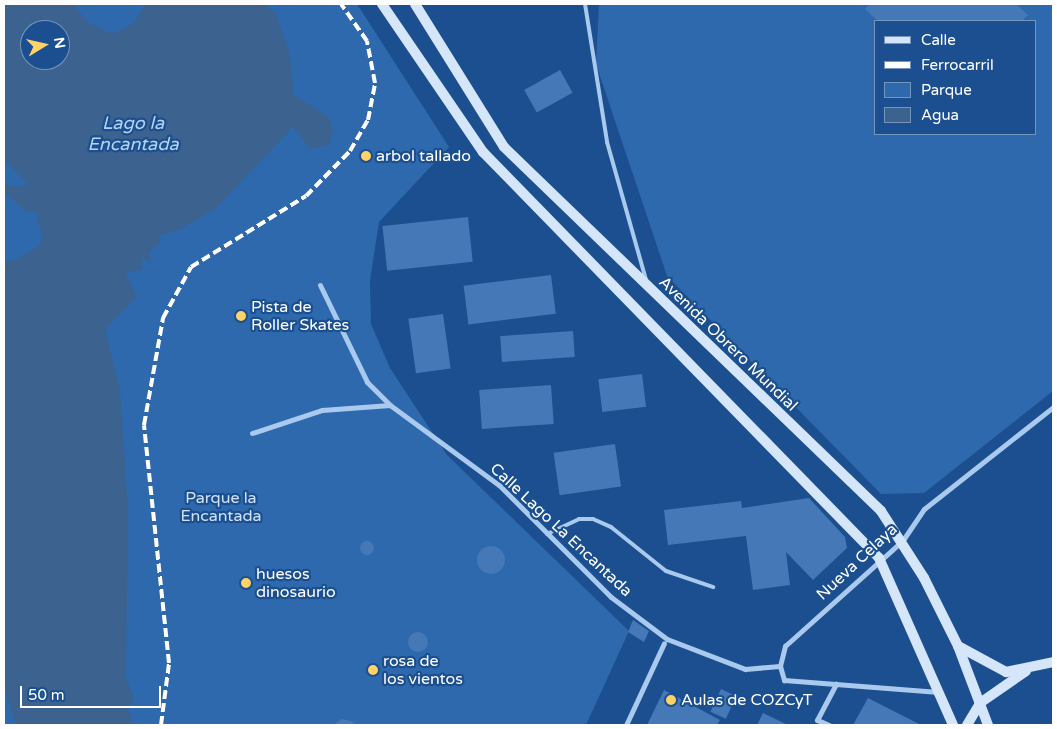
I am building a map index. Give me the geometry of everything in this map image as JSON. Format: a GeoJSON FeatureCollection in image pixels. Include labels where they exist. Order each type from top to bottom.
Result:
{"type":"FeatureCollection","features":[{"type":"Feature","properties":{"kind":"main road"},"geometry":{"type":"LineString","coordinates":[[382,4],[483,152],[879,558],[953,725]]}},
{"type":"Feature","properties":{"kind":"main road","name":"Avenida Obrero Mundial"},"geometry":{"type":"LineString","coordinates":[[415,4],[504,147],[881,511],[903,540],[958,646],[988,725]]}},
{"type":"Feature","properties":{"kind":"main road"},"geometry":{"type":"LineString","coordinates":[[958,646],[1006,672],[1051,665]]}},
{"type":"Feature","properties":{"kind":"main road"},"geometry":{"type":"LineString","coordinates":[[967,725],[980,704],[1029,669]]}},
{"type":"Feature","properties":{"kind":"street","name":"Calle Lago La Encantada"},"geometry":{"type":"LineString","coordinates":[[320,285],[354,359],[367,382],[390,405],[499,485],[611,597],[666,641],[745,669],[780,666]]}},
{"type":"Feature","properties":{"kind":"street"},"geometry":{"type":"LineString","coordinates":[[252,433],[322,410],[390,405]]}},
{"type":"Feature","properties":{"kind":"street","name":"Nueva Celaya"},"geometry":{"type":"LineString","coordinates":[[780,666],[785,646],[879,558],[903,540],[924,509],[1053,407]]}},
{"type":"Feature","properties":{"kind":"street"},"geometry":{"type":"LineString","coordinates":[[626,725],[666,641]]}},
{"type":"Feature","properties":{"kind":"street"},"geometry":{"type":"LineString","coordinates":[[780,666],[784,680],[939,692]]}},
{"type":"Feature","properties":{"kind":"street"},"geometry":{"type":"LineString","coordinates":[[829,725],[817,720],[836,684]]}},
{"type":"Feature","properties":{"kind":"lane"},"geometry":{"type":"LineString","coordinates":[[585,4],[606,142],[648,287]]}},
{"type":"Feature","properties":{"kind":"lane"},"geometry":{"type":"LineString","coordinates":[[547,534],[579,519],[593,518],[611,527],[666,571],[713,587]]}},
{"type":"Feature","properties":{"kind":"green space","name":"Parque la Encantada"},"geometry":{"type":"Polygon","coordinates":[[[4,4],[357,4],[449,147],[379,222],[370,281],[371,324],[390,368],[447,455],[629,631],[586,725],[4,725],[4,4]]]}},
{"type":"Feature","properties":{"kind":"green space"},"geometry":{"type":"Polygon","coordinates":[[[599,4],[1053,4],[1053,391],[924,493],[881,494],[667,276],[596,64],[599,4]]]}},
{"type":"Feature","properties":{"kind":"water","name":"Lago la Encantada"},"geometry":{"type":"Polygon","coordinates":[[[4,4],[73,4],[88,22],[112,34],[133,24],[146,4],[264,4],[276,14],[289,52],[294,95],[328,117],[333,129],[329,145],[311,149],[293,127],[216,208],[179,230],[161,234],[159,244],[149,253],[152,263],[141,257],[143,269],[125,273],[137,296],[105,330],[120,390],[128,510],[126,678],[134,698],[128,709],[134,725],[16,725],[4,686],[4,262],[16,260],[41,244],[42,236],[36,212],[27,212],[4,192],[4,185],[20,187],[27,183],[4,160],[4,4]]]}},
{"type":"Feature","properties":{"kind":"building"},"geometry":{"type":"Polygon","coordinates":[[[870,4],[1016,4],[1028,15],[1023,20],[877,20],[865,9],[870,4]]]}},
{"type":"Feature","properties":{"kind":"building"},"geometry":{"type":"Polygon","coordinates":[[[560,70],[573,93],[537,113],[524,90],[560,70]]]}},
{"type":"Feature","properties":{"kind":"building"},"geometry":{"type":"Polygon","coordinates":[[[468,217],[473,262],[387,271],[382,226],[468,217]]]}},
{"type":"Feature","properties":{"kind":"building"},"geometry":{"type":"Polygon","coordinates":[[[551,275],[556,314],[468,324],[464,286],[551,275]]]}},
{"type":"Feature","properties":{"kind":"building"},"geometry":{"type":"Polygon","coordinates":[[[443,314],[451,368],[416,373],[408,319],[443,314]]]}},
{"type":"Feature","properties":{"kind":"building"},"geometry":{"type":"Polygon","coordinates":[[[573,331],[575,357],[502,362],[500,336],[573,331]]]}},
{"type":"Feature","properties":{"kind":"building"},"geometry":{"type":"Polygon","coordinates":[[[642,374],[646,407],[602,412],[598,379],[642,374]]]}},
{"type":"Feature","properties":{"kind":"building"},"geometry":{"type":"Polygon","coordinates":[[[551,385],[554,424],[482,429],[479,390],[551,385]]]}},
{"type":"Feature","properties":{"kind":"building"},"geometry":{"type":"Polygon","coordinates":[[[615,444],[621,487],[560,495],[554,453],[615,444]]]}},
{"type":"Feature","properties":{"kind":"building"},"geometry":{"type":"Polygon","coordinates":[[[809,498],[845,537],[847,548],[813,580],[786,552],[790,585],[753,590],[746,536],[668,545],[664,510],[741,501],[742,508],[809,498]]]}},
{"type":"Feature","properties":{"kind":"building"},"geometry":{"type":"Polygon","coordinates":[[[364,541],[370,541],[374,548],[370,555],[364,555],[360,551],[360,545],[364,541]]]}},
{"type":"Feature","properties":{"kind":"building"},"geometry":{"type":"Polygon","coordinates":[[[491,546],[501,550],[505,560],[501,570],[491,574],[481,570],[477,560],[481,550],[491,546]]]}},
{"type":"Feature","properties":{"kind":"building"},"geometry":{"type":"Polygon","coordinates":[[[633,620],[649,631],[644,642],[628,632],[633,620]]]}},
{"type":"Feature","properties":{"kind":"building"},"geometry":{"type":"Polygon","coordinates":[[[418,632],[425,635],[428,642],[425,649],[418,652],[411,649],[408,642],[411,635],[418,632]]]}},
{"type":"Feature","properties":{"kind":"building"},"geometry":{"type":"Polygon","coordinates":[[[721,689],[736,696],[726,719],[710,712],[721,689]]]}},
{"type":"Feature","properties":{"kind":"building","name":"Aulas de COZCyT"},"geometry":{"type":"Polygon","coordinates":[[[664,690],[720,720],[717,725],[647,725],[664,690]]]}},
{"type":"Feature","properties":{"kind":"building"},"geometry":{"type":"Polygon","coordinates":[[[868,698],[921,725],[853,725],[868,698]]]}},
{"type":"Feature","properties":{"kind":"building"},"geometry":{"type":"Polygon","coordinates":[[[763,713],[788,725],[757,725],[763,713]]]}},
{"type":"Feature","properties":{"kind":"building"},"geometry":{"type":"Polygon","coordinates":[[[342,719],[351,721],[356,725],[333,725],[342,719]]]}},
{"type":"Feature","properties":{"kind":"railway"},"geometry":{"type":"LineString","coordinates":[[161,725],[169,663],[144,425],[163,318],[191,267],[306,196],[350,151],[368,120],[375,83],[367,41],[341,4]]}},
{"type":"Feature","properties":{"kind":"place","name":"arbol tallado"},"geometry":{"type":"Point","coordinates":[366,156]}},
{"type":"Feature","properties":{"kind":"place","name":"Pista de Roller Skates"},"geometry":{"type":"Point","coordinates":[241,316]}},
{"type":"Feature","properties":{"kind":"place","name":"huesos dinosaurio"},"geometry":{"type":"Point","coordinates":[246,583]}},
{"type":"Feature","properties":{"kind":"place","name":"rosa de los vientos"},"geometry":{"type":"Point","coordinates":[373,670]}},
{"type":"Feature","properties":{"kind":"place","name":"Aulas de COZCyT"},"geometry":{"type":"Point","coordinates":[671,700]}}]}
